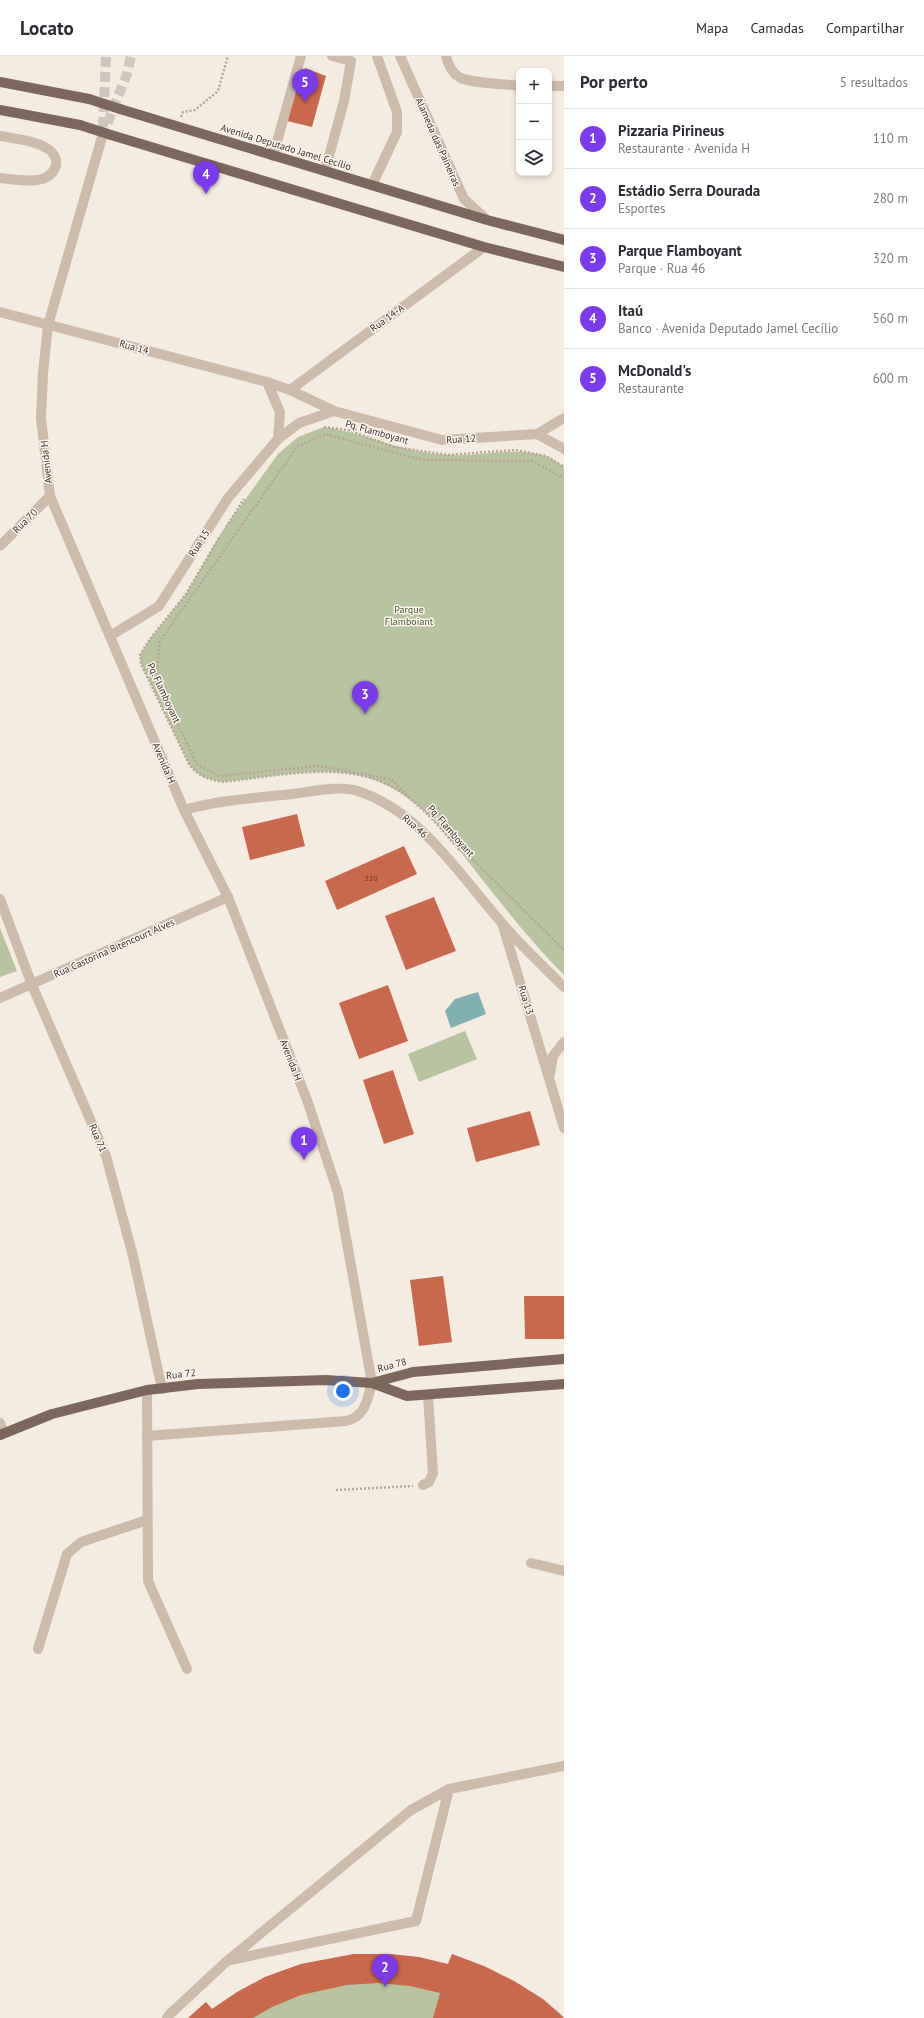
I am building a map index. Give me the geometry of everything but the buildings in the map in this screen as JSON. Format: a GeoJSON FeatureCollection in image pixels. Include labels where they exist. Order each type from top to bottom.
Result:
{"type":"FeatureCollection","features":[{"type":"Feature","properties":{"kind":"main road","name":"Avenida Deputado Jamel Cecílio"},"geometry":{"type":"LineString","coordinates":[[0,82],[89,99],[487,220],[564,240]]}},
{"type":"Feature","properties":{"kind":"main road"},"geometry":{"type":"LineString","coordinates":[[0,110],[80,125],[107,136],[484,247],[564,268]]}},
{"type":"Feature","properties":{"kind":"main road","name":"Rua 78"},"geometry":{"type":"LineString","coordinates":[[372,1383],[413,1372],[564,1359]]}},
{"type":"Feature","properties":{"kind":"main road","name":"Rua 72"},"geometry":{"type":"LineString","coordinates":[[1,1430],[52,1414],[147,1390],[198,1384],[326,1380],[372,1383]]}},
{"type":"Feature","properties":{"kind":"main road","name":"Rua 78"},"geometry":{"type":"LineString","coordinates":[[372,1383],[407,1396],[428,1396],[564,1384]]}},
{"type":"Feature","properties":{"kind":"street"},"geometry":{"type":"LineString","coordinates":[[273,156],[301,56]]}},
{"type":"Feature","properties":{"kind":"street"},"geometry":{"type":"LineString","coordinates":[[325,171],[344,101],[351,61],[332,56]]}},
{"type":"Feature","properties":{"kind":"street"},"geometry":{"type":"LineString","coordinates":[[372,185],[397,132],[397,112],[378,56]]}},
{"type":"Feature","properties":{"kind":"street","name":"Alameda das Paineiras"},"geometry":{"type":"LineString","coordinates":[[400,56],[464,199],[487,220]]}},
{"type":"Feature","properties":{"kind":"street"},"geometry":{"type":"LineString","coordinates":[[446,56],[450,67],[459,78],[470,81],[516,86]]}},
{"type":"Feature","properties":{"kind":"street"},"geometry":{"type":"LineString","coordinates":[[552,86],[564,86]]}},
{"type":"Feature","properties":{"kind":"street"},"geometry":{"type":"LineString","coordinates":[[0,136],[38,144],[48,149],[54,154],[56,164],[51,174],[37,180],[0,178]]}},
{"type":"Feature","properties":{"kind":"street","name":"Avenida H"},"geometry":{"type":"LineString","coordinates":[[107,136],[48,325],[43,373],[41,418],[50,496],[184,810],[228,897],[307,1100],[338,1193],[372,1383]]}},
{"type":"Feature","properties":{"kind":"street","name":"Rua 14-A"},"geometry":{"type":"LineString","coordinates":[[290,390],[484,247]]}},
{"type":"Feature","properties":{"kind":"street","name":"Rua 14"},"geometry":{"type":"LineString","coordinates":[[0,312],[267,382],[290,390]]}},
{"type":"Feature","properties":{"kind":"street"},"geometry":{"type":"LineString","coordinates":[[267,382],[280,412],[278,439]]}},
{"type":"Feature","properties":{"kind":"street"},"geometry":{"type":"LineString","coordinates":[[290,390],[334,411]]}},
{"type":"Feature","properties":{"kind":"street","name":"Rua 15"},"geometry":{"type":"LineString","coordinates":[[110,636],[158,606],[228,498],[278,439],[299,423],[334,411]]}},
{"type":"Feature","properties":{"kind":"street","name":"Rua 12"},"geometry":{"type":"LineString","coordinates":[[334,411],[442,440],[537,434],[564,418]]}},
{"type":"Feature","properties":{"kind":"street"},"geometry":{"type":"LineString","coordinates":[[537,434],[564,449]]}},
{"type":"Feature","properties":{"kind":"street","name":"Rua 70"},"geometry":{"type":"LineString","coordinates":[[0,546],[50,496]]}},
{"type":"Feature","properties":{"kind":"street","name":"Rua 46"},"geometry":{"type":"LineString","coordinates":[[184,810],[205,804],[329,790],[356,790],[378,799],[411,819],[437,846],[502,924],[564,987]]}},
{"type":"Feature","properties":{"kind":"street","name":"Rua Castorina Bitencourt Alves"},"geometry":{"type":"LineString","coordinates":[[0,998],[228,897]]}},
{"type":"Feature","properties":{"kind":"street","name":"Rua 71"},"geometry":{"type":"LineString","coordinates":[[0,899],[32,985],[106,1156],[133,1256],[162,1389]]}},
{"type":"Feature","properties":{"kind":"street","name":"Rua 13"},"geometry":{"type":"LineString","coordinates":[[502,924],[564,1128]]}},
{"type":"Feature","properties":{"kind":"street"},"geometry":{"type":"LineString","coordinates":[[549,1076],[554,1056],[564,1042]]}},
{"type":"Feature","properties":{"kind":"street"},"geometry":{"type":"LineString","coordinates":[[147,1436],[346,1421],[360,1415],[364,1409],[372,1383]]}},
{"type":"Feature","properties":{"kind":"street"},"geometry":{"type":"LineString","coordinates":[[147,1390],[148,1581],[187,1669]]}},
{"type":"Feature","properties":{"kind":"street"},"geometry":{"type":"LineString","coordinates":[[423,1485],[429,1482],[433,1473],[428,1396]]}},
{"type":"Feature","properties":{"kind":"street"},"geometry":{"type":"LineString","coordinates":[[38,1649],[67,1554],[81,1542],[147,1520]]}},
{"type":"Feature","properties":{"kind":"street"},"geometry":{"type":"LineString","coordinates":[[531,1563],[564,1571]]}},
{"type":"Feature","properties":{"kind":"street"},"geometry":{"type":"LineString","coordinates":[[167,2018],[227,1961],[411,1810],[449,1789],[564,1766]]}},
{"type":"Feature","properties":{"kind":"street"},"geometry":{"type":"LineString","coordinates":[[227,1961],[416,1921],[449,1789]]}},
{"type":"Feature","properties":{"kind":"path"},"geometry":{"type":"LineString","coordinates":[[178,126],[183,112],[195,110],[218,91],[228,56]]}},
{"type":"Feature","properties":{"kind":"path","name":"Pq. Flamboyant"},"geometry":{"type":"LineString","coordinates":[[317,430],[324,427],[348,430],[394,447],[448,455],[515,450],[546,456],[564,467]]}},
{"type":"Feature","properties":{"kind":"path"},"geometry":{"type":"LineString","coordinates":[[564,478],[532,462],[422,460],[325,434],[297,447],[160,641],[156,678],[197,764],[220,776],[318,766],[391,779],[564,950]]}},
{"type":"Feature","properties":{"kind":"path"},"geometry":{"type":"LineString","coordinates":[[225,527],[246,497]]}},
{"type":"Feature","properties":{"kind":"path","name":"Pq. Flamboyant"},"geometry":{"type":"LineString","coordinates":[[221,533],[186,594],[150,639],[140,655],[141,664],[189,764],[196,773],[208,779],[222,782],[319,772],[357,775],[382,782],[414,802],[445,832],[464,857]]}},
{"type":"Feature","properties":{"kind":"path"},"geometry":{"type":"LineString","coordinates":[[336,1490],[423,1485]]}},
{"type":"Feature","properties":{"kind":"green space","name":"Parque Flamboiant"},"geometry":{"type":"Polygon","coordinates":[[[324,427],[433,454],[461,455],[509,452],[533,453],[548,457],[564,467],[564,975],[525,932],[448,836],[416,805],[399,792],[379,782],[358,775],[342,773],[308,772],[222,782],[199,774],[189,764],[141,664],[140,655],[150,639],[186,594],[221,533],[278,454],[298,437],[324,427]]]}},
{"type":"Feature","properties":{"kind":"green space"},"geometry":{"type":"Polygon","coordinates":[[[0,928],[17,971],[0,977],[0,928]]]}},
{"type":"Feature","properties":{"kind":"green space"},"geometry":{"type":"Polygon","coordinates":[[[465,1031],[477,1059],[419,1082],[408,1054],[465,1031]]]}},
{"type":"Feature","properties":{"kind":"green space"},"geometry":{"type":"Polygon","coordinates":[[[354,1954],[390,1954],[448,1964],[452,1954],[478,1964],[516,1982],[540,1997],[558,2011],[564,2018],[188,2018],[206,2002],[212,2009],[265,1977],[301,1964],[354,1954]]]}},
{"type":"Feature","properties":{"kind":"water"},"geometry":{"type":"Polygon","coordinates":[[[478,992],[486,1014],[451,1028],[445,1011],[455,999],[478,992]]]}},
{"type":"Feature","properties":{"kind":"tunnel"},"geometry":{"type":"LineString","coordinates":[[103,127],[106,56]]}},
{"type":"Feature","properties":{"kind":"tunnel"},"geometry":{"type":"LineString","coordinates":[[102,137],[127,74],[131,56]]}},
{"type":"Feature","properties":{"kind":"place","name":"McDonald's"},"geometry":{"type":"Point","coordinates":[305,102]}},
{"type":"Feature","properties":{"kind":"place","name":"Itaú"},"geometry":{"type":"Point","coordinates":[206,194]}},
{"type":"Feature","properties":{"kind":"place","name":"Parque Flamboyant"},"geometry":{"type":"Point","coordinates":[365,714]}},
{"type":"Feature","properties":{"kind":"place","name":"Pizzaria Pirineus"},"geometry":{"type":"Point","coordinates":[304,1160]}},
{"type":"Feature","properties":{"kind":"place","name":"Estádio Serra Dourada"},"geometry":{"type":"Point","coordinates":[385,1987]}}]}
